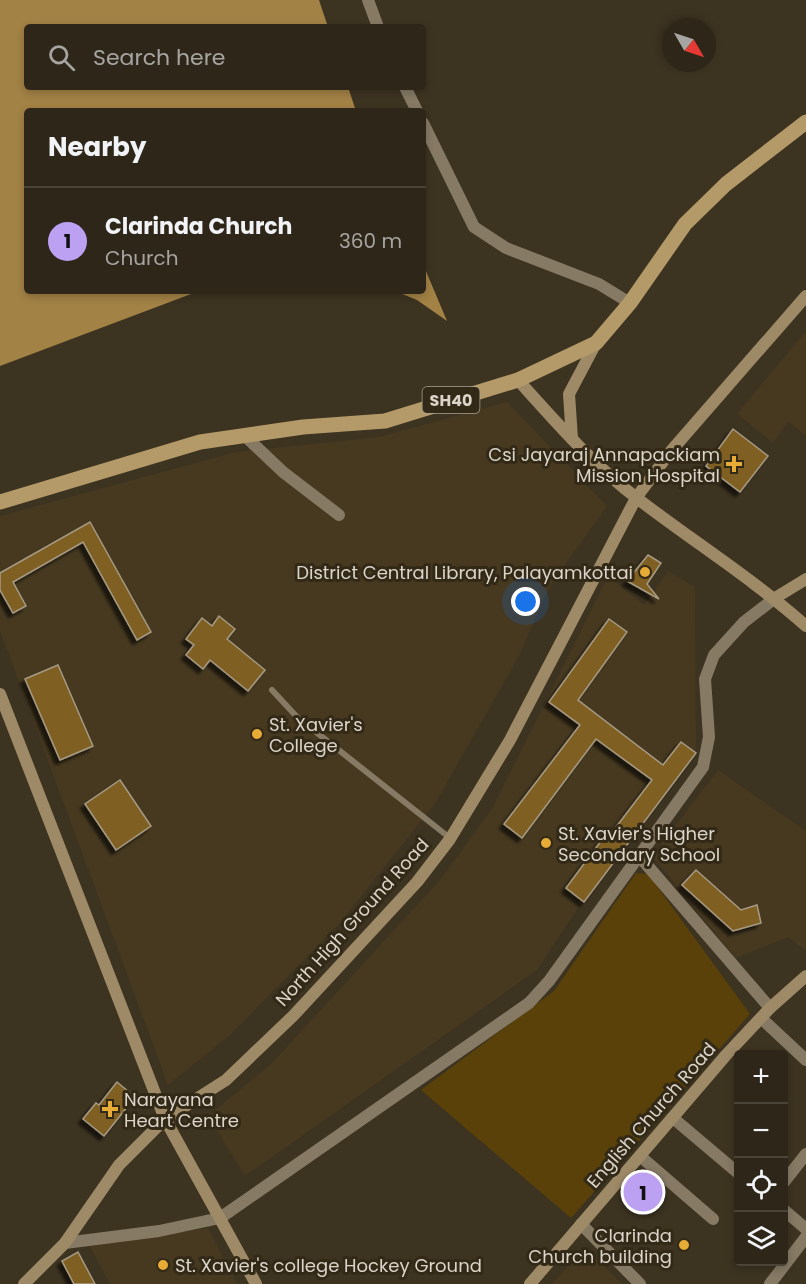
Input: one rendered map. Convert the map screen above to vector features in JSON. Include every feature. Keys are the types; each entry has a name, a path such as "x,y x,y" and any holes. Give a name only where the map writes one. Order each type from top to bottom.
{"main road":[{"name":"SH40","path":"0,502 201,442 303,427 385,421 518,380 596,343 630,303 685,224 726,184 780,139 806,122"},
{"name":"North High Ground Road","path":"24,1284 65,1243 120,1166 165,1119 226,1080 293,1016 417,882 450,838 510,740 636,498 671,451 806,296"},
{"path":"572,439 569,394 596,343"},
{"path":"518,380 572,439 636,498 775,598 806,626"},
{"path":"775,598 806,579"},
{"path":"0,694 165,1119 256,1284"},
{"name":"English Church Road","path":"530,1284 761,1018 806,976"}],"street":[{"path":"368,0 377,24"},
{"path":"406,90 416,108"},
{"path":"426,129 474,227 506,248 599,284 630,303"},
{"path":"245,436 284,472 339,515"},
{"path":"65,1243 159,1231 220,1218 529,1003 549,981 703,767 709,737 705,679 714,655 744,622 775,598"},
{"path":"640,857 770,1008"},
{"path":"761,1018 806,1060"},
{"path":"673,1118 734,1170"},
{"path":"788,1176 806,1154"},
{"path":"640,1156 713,1219"},
{"path":"786,1212 806,1228"},
{"path":"581,1224 640,1284"},
{"path":"770,1284 806,1237"}],"lane":[{"path":"272,690 297,717 450,838"}],"shaded area":[{"path":"0,0 319,0 327,24 24,24 24,90 349,90 355,108 24,108 24,294 191,294 0,366"},
{"path":"426,271 447,321 417,300 402,294 426,294"},
{"path":"806,331 806,436 788,421 773,443 737,414"},
{"name":"St. Xavier's College","path":"507,402 607,506 548,589 518,658 436,802 339,924 229,1036 168,1085 0,631 0,516 236,452 379,437"},
{"name":"St. Xavier's Higher Secondary School","path":"668,571 695,587 696,749 582,902 537,970 245,1176 208,1116 272,1063 440,880 493,807 608,576 644,605"},
{"path":"718,770 806,831 806,951 788,937 736,958 652,856"},
{"path":"636,873 648,874 750,1014 571,1218 421,1090 554,991"},
{"name":"St. Xavier's college Hockey Ground","path":"208,1228 237,1284 110,1284 89,1245"},
{"path":"585,1247 622,1284 552,1284"}],"building":[{"path":"733,429 768,456 740,492 706,466"},
{"path":"90,522 151,632 137,640 83,542 13,582 26,606 13,613 0,590 0,573"},
{"name":"District Central Library, Palayamkottai","path":"648,555 661,563 647,584 659,599 627,581"},
{"path":"219,616 235,629 227,639 265,670 248,691 210,660 203,669 186,655 194,645 186,639 202,618 212,626"},
{"path":"609,619 627,632 578,700 663,765 681,742 696,753 584,902 566,888 607,833 610,835 652,780 596,739 522,838 504,824 580,725 549,702"},
{"path":"58,665 93,746 60,760 25,679"},
{"path":"120,780 151,826 116,850 85,804"},
{"path":"696,870 741,910 757,905 761,923 733,931 682,885"},
{"path":"117,1082 135,1097 104,1136 83,1119 96,1103 99,1105"},
{"path":"78,1252 95,1284 74,1284 62,1261"}],"place":[{"name":"Csi Jayaraj Annapackiam Mission Hospital","path":"734,464"},
{"name":"District Central Library, Palayamkottai","path":"645,572"},
{"name":"St. Xavier's College","path":"257,734"},
{"name":"St. Xavier's Higher Secondary School","path":"546,843"},
{"name":"Narayana Heart Centre","path":"110,1109"},
{"name":"Clarinda Church","path":"643,1192"},
{"name":"Clarinda Church building","path":"684,1245"},
{"name":"St. Xavier's college Hockey Ground","path":"163,1265"}]}
